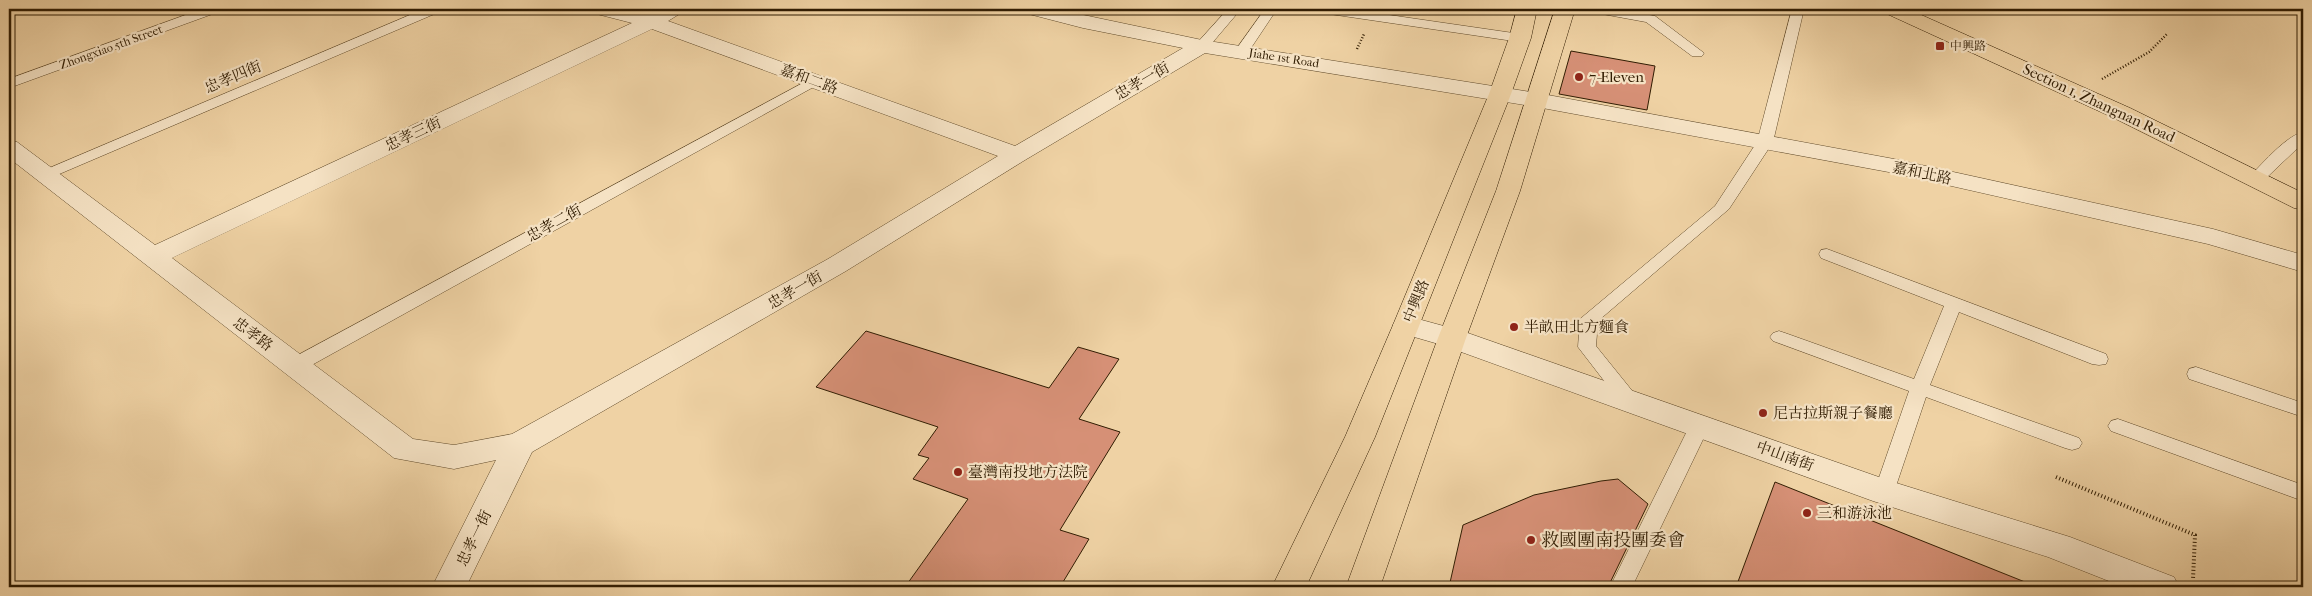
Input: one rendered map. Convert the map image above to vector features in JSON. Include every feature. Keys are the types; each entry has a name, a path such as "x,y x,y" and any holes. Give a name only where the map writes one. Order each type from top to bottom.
{"main road":[{"name":"中興路","path":"1289,587 1360,437 1407,325 1500,94 1520,38 1527,9"},
{"path":"1363,587 1452,338 1508,192 1565,9"},
{"name":"Section 1, Zhangnan Road","path":"1892,9 2081,94 2257,178 2303,203"}],"street":[{"name":"嘉和二路","path":"600,9 651,22 1017,155"},
{"name":"忠孝三街","path":"152,257 651,22 674,9"},
{"name":"Jiahe 1st Road","path":"1032,9 1083,22 1202,46 1538,100"},
{"name":"忠孝一街","path":"449,587 520,444 837,265 1017,155 1202,46"},
{"name":"嘉和北路","path":"1538,100 1894,166 2203,235 2303,264"},
{"name":"忠孝路","path":"9,147 405,450 454,457 520,444"},
{"name":"中山南街","path":"1407,325 1452,338 1884,492 2058,547 2162,587"}],"lane":[{"path":"9,11 16,9"},
{"name":"Zhongxiao 5th Street","path":"9,84 213,9"},
{"name":"忠孝四街","path":"45,174 434,9"},
{"path":"1202,46 1235,9"},
{"path":"1242,52 1271,9"},
{"path":"1323,9 1374,16 1390,13 1520,38"},
{"path":"1597,9 1650,20 1697,53"},
{"path":"1632,403 1587,347 1589,319 1720,209 1766,142 1798,9"},
{"name":"忠孝二街","path":"294,366 814,81"},
{"path":"2257,178 2282,152 2303,136"},
{"path":"1827,254 2099,359"},
{"path":"1884,492 1920,389 1954,303"},
{"path":"1779,337 2072,443"},
{"path":"2196,374 2303,410"},
{"path":"1621,587 1700,425"},
{"path":"2118,426 2303,493"}],"path":[{"path":"1347,69 1374,16"},
{"path":"2081,94 2107,75 2149,52 2167,34"},
{"path":"2056,477 2195,535 2193,587"}],"building":[{"path":"1571,51 1655,66 1647,110 1559,94"},
{"path":"866,331 1049,388 1078,347 1119,359 1079,419 1120,432 1060,530 1089,539 1060,587 905,587 968,499 913,479 929,458 918,455 938,427 816,387"},
{"path":"1618,479 1648,504 1608,587 1449,587 1463,525 1534,495"},
{"name":"三和游泳池","path":"1775,482 2035,586 2035,587 1736,587"}],"place":[{"name":"中興路","path":"1940,46"},
{"name":"7-Eleven","path":"1579,77"},
{"name":"半畝田北方麵食","path":"1514,327"},
{"name":"尼古拉斯親子餐廳","path":"1763,413"},
{"name":"臺灣南投地方法院","path":"958,472"},
{"name":"三和游泳池","path":"1807,513"},
{"name":"救國團南投團委會","path":"1531,540"}]}
